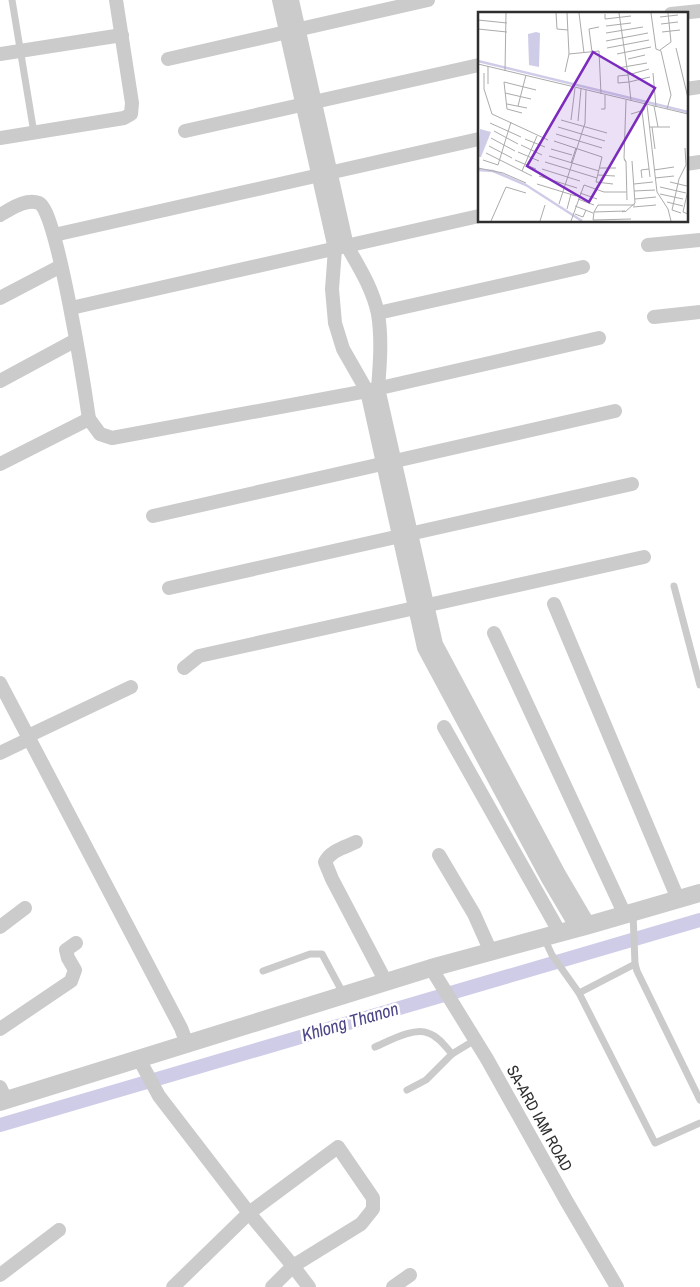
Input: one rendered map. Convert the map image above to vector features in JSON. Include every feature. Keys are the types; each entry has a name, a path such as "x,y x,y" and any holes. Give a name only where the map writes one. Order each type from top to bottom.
{"street":[{"path":"0,138 124,118 131,114 132,104 116,0"},
{"path":"279,0 292,31 341,247 365,279 378,313 380,355 372,390"},
{"path":"292,0 292,31"},
{"path":"168,59 428,0"},
{"path":"686,12 700,10"},
{"path":"0,54 122,35"},
{"path":"185,131 478,65"},
{"path":"54,235 478,139"},
{"path":"0,214 22,203 40,203 44,207 54,235 70,308 89,419 100,434 112,438 372,390 599,338"},
{"path":"70,308 478,216"},
{"path":"648,245 700,240"},
{"path":"341,247 332,289 334,323 343,348 372,390 421,607 448,679 551,884 583,927"},
{"path":"0,298 61,266"},
{"path":"378,313 583,267"},
{"path":"654,317 700,312"},
{"path":"0,381 76,340"},
{"path":"153,516 615,411"},
{"path":"0,464 89,419"},
{"path":"169,588 632,484"},
{"path":"184,668 199,656 644,557"},
{"path":"554,604 678,900"},
{"path":"494,633 631,918"},
{"path":"0,683 181,1028 186,1044"},
{"path":"0,753 28,737 131,687"},
{"path":"444,727 552,935"},
{"path":"356,842 337,850 325,862 386,982"},
{"path":"439,855 474,914 491,952"},
{"path":"2,1096 142,1064 186,1044 386,982 435,974 491,952 583,927 631,918 700,893"},
{"path":"0,927 25,908"},
{"path":"0,1029 71,981 75,970 66,950 76,943"},
{"name":"SA-ARD IAM ROAD","path":"435,974 618,1287"},
{"path":"142,1064 159,1096 309,1287"},
{"path":"173,1287 249,1213 338,1147 373,1198 373,1209 361,1224 293,1266 272,1287"},
{"path":"0,1275 59,1230"},
{"path":"393,1287 410,1275"},
{"path":"0,1282 4,1287"}],"lane":[{"path":"12,0 34,133"},
{"path":"674,586 700,685"},
{"path":"631,918 637,971 700,1100"},
{"path":"552,935 552,955 579,993 655,1143 700,1122"},
{"path":"262,971 310,954 322,954 344,995"},
{"path":"579,993 635,964"},
{"path":"375,1046 415,1032 428,1032 439,1039 452,1054"},
{"path":"407,1090 426,1080 452,1054 475,1040"}],"waterway":[{"name":"Khlong Thanon","path":"0,1125 700,920"}]}
